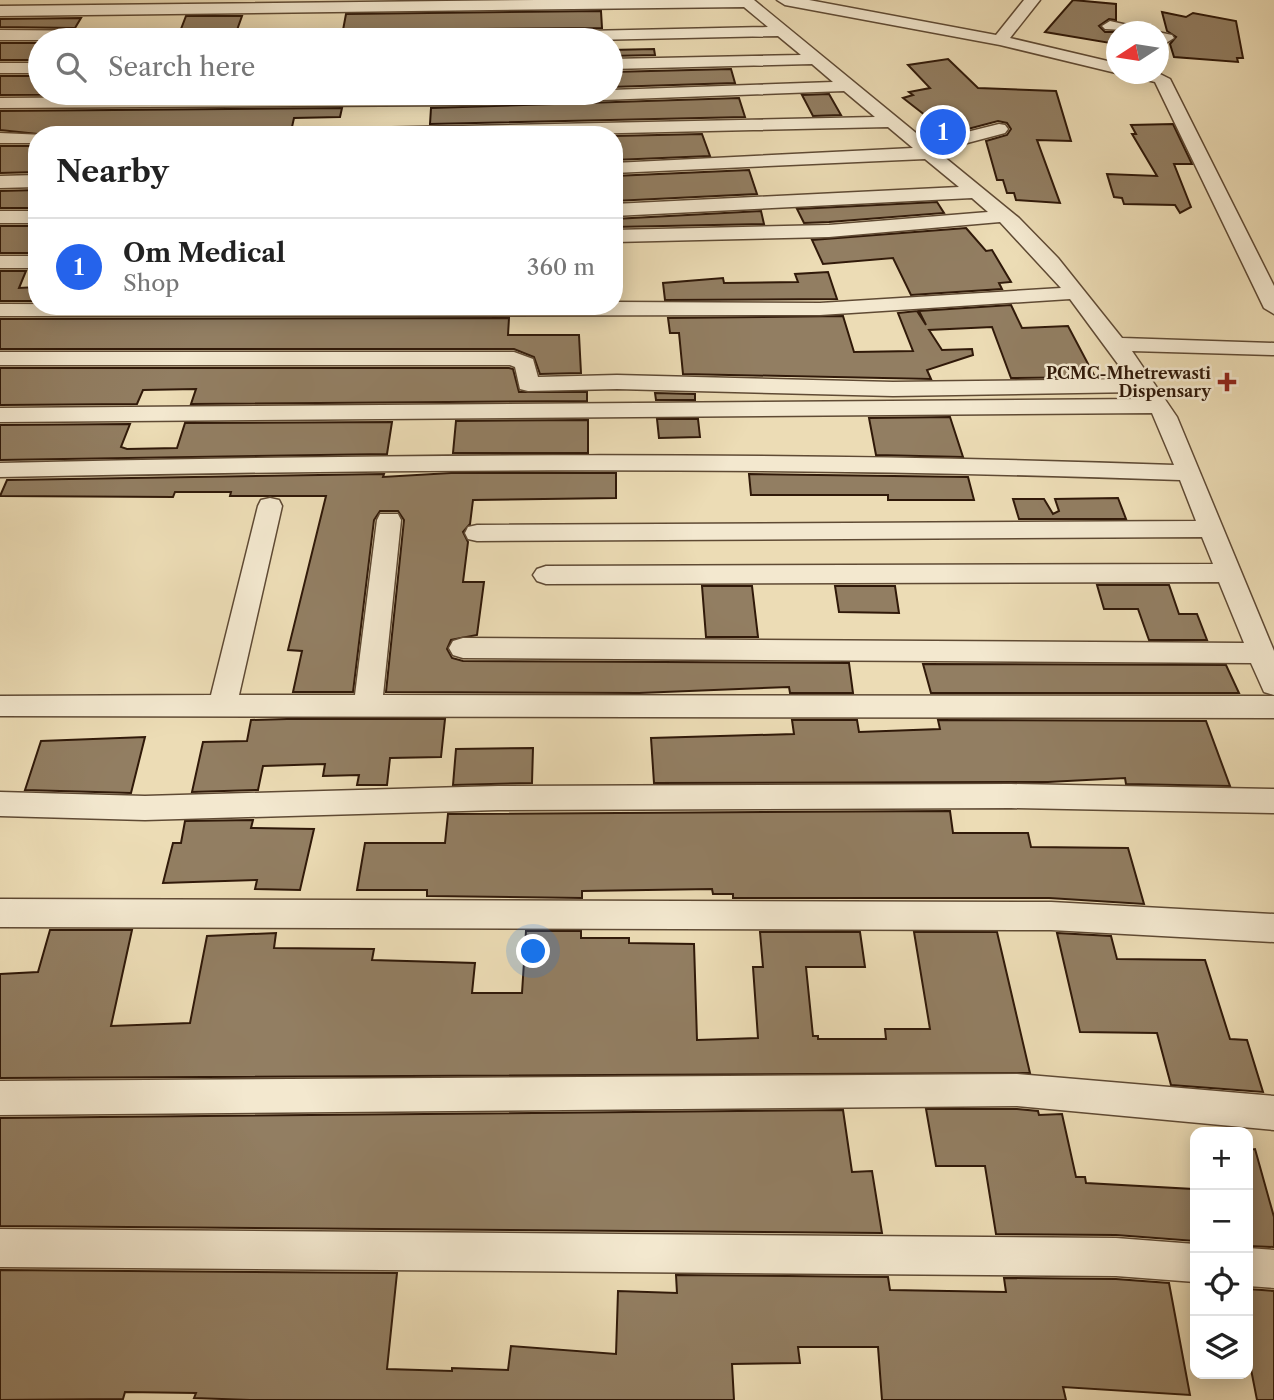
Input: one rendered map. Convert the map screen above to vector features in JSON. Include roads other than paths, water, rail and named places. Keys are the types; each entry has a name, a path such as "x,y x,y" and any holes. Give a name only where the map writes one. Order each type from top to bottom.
{"street":[{"path":"785,0 1000,40 1106,65"},
{"path":"871,15 879,0"},
{"path":"1000,40 1032,0"},
{"path":"0,11 746,1 1004,216 1051,262 1116,344 1158,406 1188,472 1274,685"},
{"path":"623,35 782,31"},
{"path":"0,35 28,35"},
{"path":"623,64 816,59"},
{"path":"0,68 28,68"},
{"path":"1165,84 1235,223 1274,308"},
{"path":"623,94 848,86"},
{"path":"0,103 28,103"},
{"path":"623,128 891,122"},
{"path":"623,168 926,151 999,129"},
{"path":"0,138 28,138"},
{"path":"0,182 28,181"},
{"path":"623,210 976,192"},
{"path":"623,236 829,231 1004,216"},
{"path":"0,217 28,217"},
{"path":"0,262 28,262"},
{"path":"623,308 820,309 1075,293"},
{"path":"0,310 28,310"},
{"path":"1116,344 1274,349"},
{"path":"0,358 514,359 525,364 528,384 541,386 617,382 893,389 1145,385"},
{"path":"0,415 1158,406"},
{"path":"0,470 372,462 1006,467 1188,472"},
{"path":"223,705 270,506"},
{"path":"368,704 389,520"},
{"path":"477,533 1211,529"},
{"path":"546,575 1229,573"},
{"path":"463,648 1261,653"},
{"path":"0,706 368,704 865,710 1274,707"},
{"path":"0,804 145,808 498,798 970,796 1274,801"},
{"path":"0,913 1051,916 1274,928"},
{"path":"0,1098 1017,1090 1274,1113"},
{"path":"0,1248 1102,1256 1190,1263"},
{"path":"1253,1267 1274,1269"}],"place":[{"name":"Om Medical","path":"943,132"},
{"name":"PCMC-Mhetrewasti Dispensary","path":"1227,382"}]}
